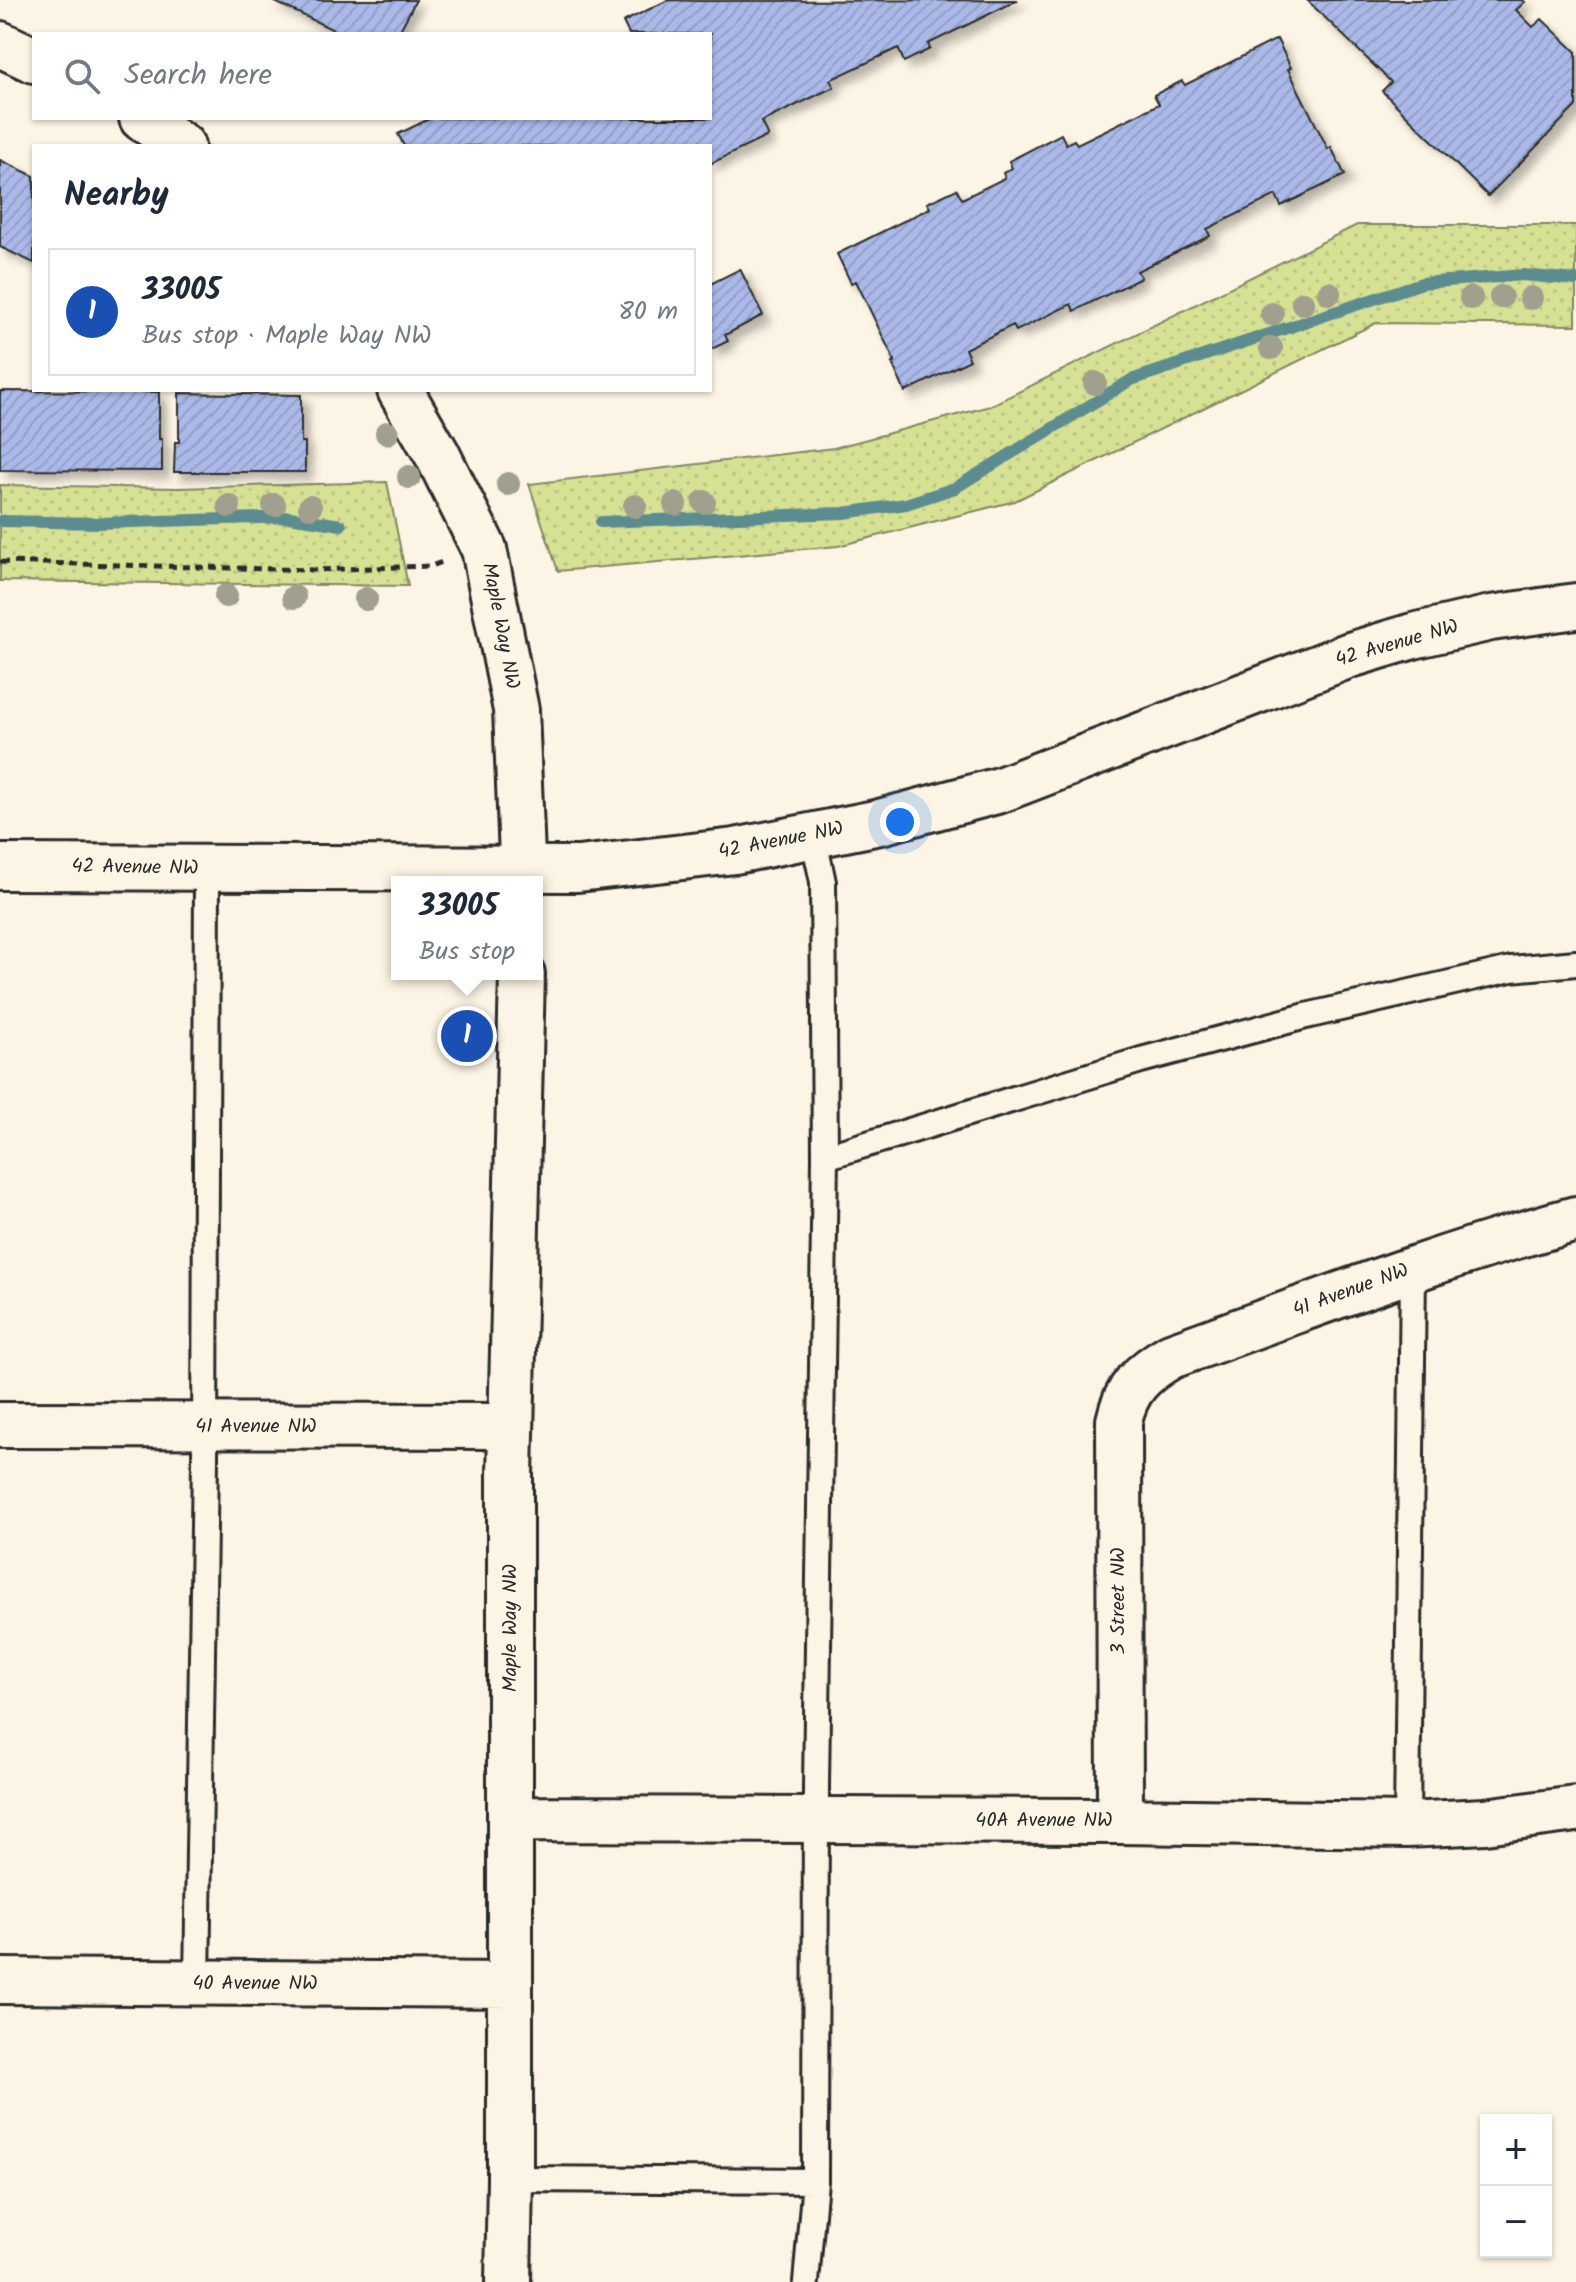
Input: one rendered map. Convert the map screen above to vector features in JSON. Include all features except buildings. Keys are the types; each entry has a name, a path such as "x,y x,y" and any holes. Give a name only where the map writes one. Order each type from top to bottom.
{"street":[{"path":"0,44 32,59"},
{"path":"145,120 179,144"},
{"name":"Maple Way NW","path":"401,392 437,454 484,549 516,710 524,876"},
{"name":"42 Avenue NW","path":"0,867 524,876 735,851 933,809 1000,790 1350,655 1413,636 1491,618 1576,606"},
{"name":"Maple Way NW","path":"508,2282 511,1426 522,980"},
{"name":"41 Avenue NW","path":"1134,1383 1171,1356 1413,1269 1576,1219"},
{"name":"3 Street NW","path":"1120,1821 1119,1421 1123,1404 1134,1383"},
{"name":"41 Avenue NW","path":"0,1425 511,1426"},
{"name":"40A Avenue NW","path":"511,1819 1407,1825 1485,1821 1576,1809"},
{"name":"40 Avenue NW","path":"0,1981 510,1985"}],"lane":[{"path":"806,2282 815,2181 816,1820 825,1157 823,882 813,835"},
{"path":"197,1983 205,1427 207,869"},
{"path":"825,1157 1141,1060 1306,1016 1511,969 1576,963"},
{"path":"1407,1825 1413,1269"},
{"path":"510,2179 815,2181"}],"path":[{"path":"0,562 313,570 431,566 447,561"}],"green space":[{"path":"1357,225 1576,225 1576,325 1376,323 1015,501 838,546 558,571 529,484 834,448 990,406"},
{"path":"387,482 408,586 0,581 0,485 178,488"}],"waterway":[{"path":"601,522 844,513 906,504 955,488 1131,380 1422,283 1523,275 1576,280"},
{"path":"0,521 98,523 289,517 341,525"}],"place":[{"name":"33005","path":"467,1036"}]}
